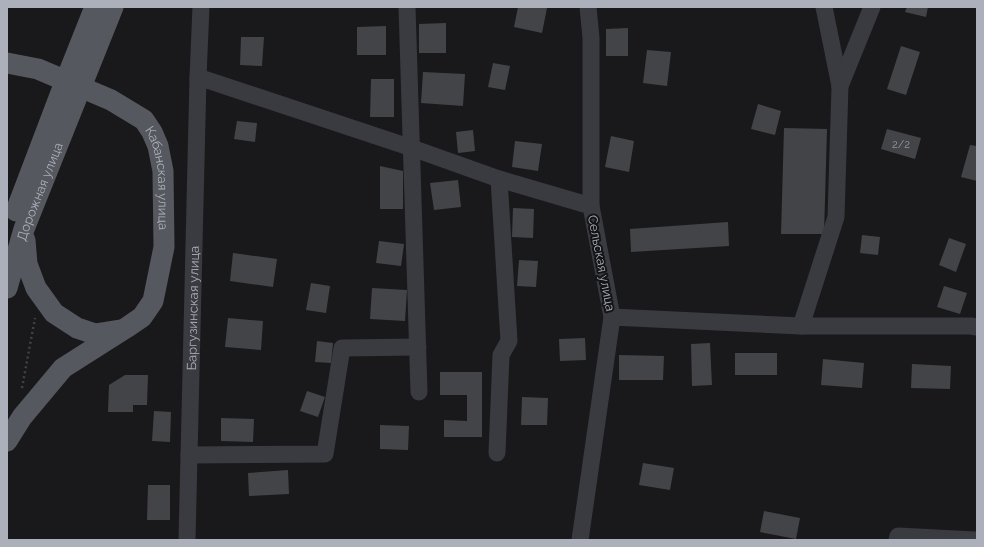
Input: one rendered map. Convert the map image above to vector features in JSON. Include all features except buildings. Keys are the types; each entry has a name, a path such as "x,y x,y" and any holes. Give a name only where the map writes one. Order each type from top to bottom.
{"main road":[{"path":"78,72 95,7"},
{"path":"78,72 113,7"},
{"name":"Кабанская улица","path":"7,63 38,69 111,100 144,120 152,132 158,146 163,171 164,247 153,301 142,317 63,368 22,417 7,441"},
{"name":"Дорожная улица","path":"7,288 16,232 78,72"},
{"path":"16,232 36,288 54,313 76,328 95,334 126,328"}],"street":[{"name":"Баргузинская улица","path":"187,540 201,7"},
{"path":"408,7 419,392"},
{"name":"Сельская улица","path":"580,540 612,317 590,206 591,38 588,7"},
{"path":"801,326 836,217 840,86 824,7"},
{"path":"840,86 872,7"},
{"path":"198,77 412,148 499,179 590,206"},
{"path":"497,453 501,355 509,341 499,179"},
{"path":"612,317 801,326 975,323"},
{"path":"189,455 325,454 342,348 418,348"},
{"path":"896,540 898,536 975,540"}],"path":[{"path":"21,390 35,316"}]}
